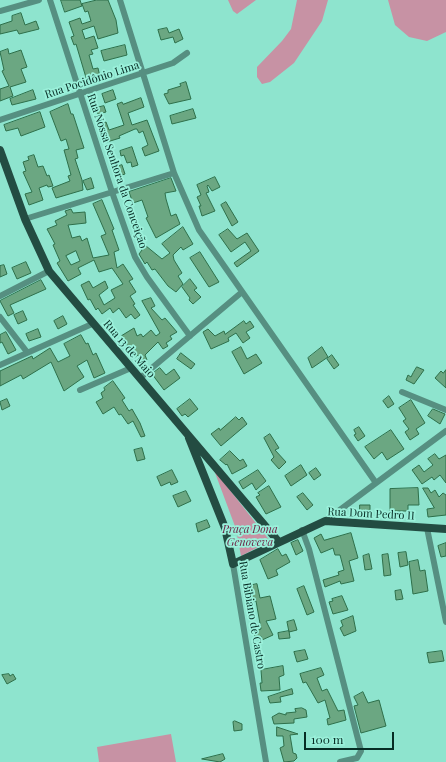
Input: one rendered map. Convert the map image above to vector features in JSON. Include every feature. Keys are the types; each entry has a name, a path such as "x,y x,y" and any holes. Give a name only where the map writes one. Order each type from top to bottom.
{"main road":[{"name":"Rua 13 de Maio","path":"0,150 25,220 49,271 92,324 186,431 278,541"},
{"name":"Rua Bibiano de Castro","path":"186,431 225,528 233,564"},
{"name":"Rua Dom Pedro II","path":"233,564 278,541 325,521 446,529"}],"street":[{"path":"0,11 39,0"},
{"name":"Rua Nossa Senhora da Conceição","path":"50,0 112,192 135,256 147,277 190,336"},
{"path":"120,0 174,173 199,230 376,483"},
{"name":"Rua Pocidônio Lima","path":"0,120 80,95 173,63 187,53"},
{"path":"25,220 174,173"},
{"path":"0,296 49,271"},
{"path":"140,378 242,292"},
{"path":"0,317 28,352"},
{"path":"0,365 92,324"},
{"path":"80,390 131,368"},
{"path":"402,392 446,410"},
{"path":"325,521 446,431"},
{"path":"427,528 443,594 446,622"},
{"path":"302,530 309,549 361,751 357,758 340,762"},
{"name":"Rua Bibiano de Castro","path":"233,564 266,762"}],"green space":[{"path":"228,0 256,0 237,14 233,11"},
{"path":"297,0 328,0 322,21 294,63 270,82 262,84 257,77 257,67 282,41 291,29"},
{"path":"388,0 446,0 446,32 427,41 409,37 395,25"},
{"name":"Praça Dona Genoveva","path":"214,470 270,541 241,556 236,529"},
{"path":"171,734 176,762 99,762 97,747"}],"building":[{"path":"61,0 80,0 82,6 65,12"},
{"path":"97,0 108,0 116,20 118,33 98,39 94,26 82,30 85,39 94,36 98,48 91,50 93,54 89,55 93,69 98,68 100,77 87,81 76,44 74,45 71,37 74,36 69,22 80,18 82,24 91,21 88,11 85,12 82,4"},
{"path":"21,13 25,25 36,21 39,29 19,34 17,30 0,34 0,25 12,21 12,16"},
{"path":"167,28 169,33 179,29 183,39 175,43 173,37 161,40 158,30"},
{"path":"125,45 127,55 104,61 101,51"},
{"path":"8,49 9,54 21,50 27,67 21,69 26,82 10,87 13,96 0,101 0,89 9,86 2,71 4,70 0,52"},
{"path":"186,82 191,99 169,104 164,94 168,93 168,90 181,86 180,84"},
{"path":"33,90 36,99 12,105 10,99"},
{"path":"113,90 116,99 105,103 102,94"},
{"path":"141,98 144,107 128,113 132,125 147,120 159,151 145,156 142,148 148,145 143,131 139,133 137,129 135,129 119,136 120,138 107,142 99,124 106,122 109,130 124,125 117,104 122,102 123,104"},
{"path":"68,104 71,114 73,114 84,148 76,150 78,158 75,159 82,180 83,190 56,198 52,188 70,181 68,176 71,175 64,150 69,149 66,139 61,141 50,112"},
{"path":"104,106 106,112 98,114 96,108"},
{"path":"193,109 196,118 172,124 170,116"},
{"path":"40,112 45,127 21,136 18,128 6,131 4,125"},
{"path":"132,147 138,165 132,167 131,162 127,163 124,155 121,156 120,151"},
{"path":"34,155 38,167 43,166 47,176 49,175 53,186 48,187 47,185 39,188 43,200 29,205 25,194 32,192 23,172 26,171 23,162 29,160 28,157"},
{"path":"122,165 125,174 116,177 114,168"},
{"path":"215,177 220,187 212,191 208,185 209,192 206,193 215,211 202,216 199,206 201,206 197,197 201,195 197,185"},
{"path":"91,178 94,188 87,190 83,181"},
{"path":"171,178 176,191 165,193 166,199 171,216 176,214 180,224 156,238 146,218 148,217 142,200 133,203 129,192"},
{"path":"102,200 114,229 112,230 119,250 114,252 117,268 123,264 133,279 129,281 136,292 130,296 135,304 133,305 140,315 135,319 131,314 126,318 119,308 113,313 110,308 102,314 98,308 96,310 90,299 88,300 81,285 89,281 93,288 105,281 108,288 99,295 104,305 115,298 111,290 123,284 112,268 99,272 94,260 78,268 81,274 68,281 57,263 60,261 53,245 55,244 47,229 57,225 55,221 67,215 65,211 71,209 73,213 85,212 86,223 68,225 72,238 80,236 82,241 87,238 93,258 109,255 101,236 106,234 93,204","holes":["76,251 80,261 71,265 66,256"]},
{"path":"226,202 238,222 232,226 221,205"},
{"path":"183,227 193,244 183,250 181,247 173,255 174,260 182,273 178,276 183,284 176,292 168,286 155,269 152,270 147,262 145,264 139,254 142,250 135,237 162,259 170,253 162,244"},
{"path":"228,229 237,239 247,233 259,251 237,267 234,263 251,251 245,242 231,252 219,235"},
{"path":"200,252 219,282 209,287 190,258"},
{"path":"26,262 31,273 17,279 12,268"},
{"path":"4,265 7,274 0,277 0,266"},
{"path":"190,279 197,288 194,290 201,297 193,304 182,287"},
{"path":"41,280 46,289 10,305 14,313 8,316 0,301"},
{"path":"151,298 155,306 151,308 162,320 165,318 177,332 170,336 172,339 166,343 168,346 163,349 158,342 145,355 147,360 142,363 138,355 135,357 121,336 134,328 137,336 141,334 143,337 151,330 156,336 160,333 142,301"},
{"path":"23,311 27,320 18,324 14,315"},
{"path":"63,316 67,324 58,329 54,321"},
{"path":"244,321 246,324 250,321 254,327 246,332 250,338 243,343 236,333 228,338 229,341 211,349 203,332 208,329 215,336 224,331 225,334"},
{"path":"38,329 41,337 29,341 26,334"},
{"path":"6,332 16,350 8,354 2,342 0,343 0,335"},
{"path":"81,335 86,344 88,343 93,355 96,353 105,373 94,378 87,360 77,366 84,377 64,391 51,362 23,379 21,375 0,386 0,371 32,356 33,359 50,348 58,362 70,356 64,344"},
{"path":"241,347 247,359 256,354 262,363 244,374 232,352"},
{"path":"322,347 328,357 312,368 308,358"},
{"path":"181,353 195,364 191,369 177,359"},
{"path":"332,355 339,365 334,369 327,359"},
{"path":"417,367 424,370 414,384 406,380 408,375 411,377"},
{"path":"160,368 166,375 174,369 180,378 164,390 152,374"},
{"path":"446,370 446,388 435,378 441,371 443,373"},
{"path":"113,381 125,398 122,400 129,411 132,409 145,436 141,437 133,421 128,424 121,414 119,415 114,407 103,414 96,402 103,398 101,393 105,390 104,388"},
{"path":"389,396 394,404 388,408 383,401"},
{"path":"7,399 10,406 2,410 0,402"},
{"path":"190,399 198,409 188,417 185,414 182,416 177,409"},
{"path":"411,400 425,423 416,429 419,434 410,440 405,432 409,429 403,421 406,419 399,408"},
{"path":"433,409 445,414 440,424 428,416"},
{"path":"236,417 239,420 242,417 247,424 221,446 211,434 219,428 220,430"},
{"path":"359,427 365,436 358,441 354,435 356,434 354,430"},
{"path":"391,430 404,449 387,460 382,452 374,459 365,447"},
{"path":"270,434 279,448 275,450 286,462 279,469 271,460 274,457 264,438"},
{"path":"142,448 145,459 137,461 134,450"},
{"path":"230,451 240,461 243,459 247,466 232,474 227,464 226,465 220,460"},
{"path":"435,454 439,459 446,455 446,483 440,475 434,480 432,477 422,484 412,470 419,465 424,472 433,465 428,459"},
{"path":"301,465 307,475 291,486 285,476"},
{"path":"316,468 321,475 314,480 309,473"},
{"path":"172,470 178,482 171,485 170,482 161,486 157,477"},
{"path":"258,470 266,481 256,490 252,483 243,489 239,482"},
{"path":"269,486 281,507 266,514 256,497 260,495 258,493"},
{"path":"418,488 419,505 408,505 408,511 390,511 390,489"},
{"path":"423,488 428,488 431,493 435,490 439,497 443,493 446,495 446,515 428,517 427,509 434,508"},
{"path":"186,491 191,501 178,507 173,496"},
{"path":"303,493 313,505 307,510 297,497"},
{"path":"360,505 370,505 370,513 360,513"},
{"path":"207,520 210,527 198,532 196,524"},
{"path":"351,533 358,558 349,561 354,581 341,584 340,581 325,587 323,580 339,575 338,572 344,570 340,555 335,555 333,548 321,553 314,538 321,534 324,540"},
{"path":"298,540 303,551 296,555 291,543"},
{"path":"446,543 446,556 441,557 438,546"},
{"path":"278,549 282,556 286,554 290,562 276,570 278,575 268,579 260,560"},
{"path":"406,552 408,565 400,567 398,553"},
{"path":"369,554 372,569 365,570 363,556"},
{"path":"388,554 391,575 384,576 382,555"},
{"path":"418,560 420,571 425,570 428,591 413,594 409,562"},
{"path":"257,584 260,598 270,596 276,619 266,621 273,635 262,640 261,636 256,639 253,632 261,629 256,601 253,602 252,596 246,597 244,587"},
{"path":"304,586 314,612 307,615 297,589"},
{"path":"401,590 403,599 396,600 395,591"},
{"path":"342,596 348,610 333,614 329,602 333,601 332,599"},
{"path":"353,616 356,631 344,636 340,628 343,626 341,621"},
{"path":"294,620 297,630 289,632 287,622"},
{"path":"289,631 290,638 279,639 278,633"},
{"path":"305,650 308,659 297,662 294,652"},
{"path":"442,651 444,661 429,663 427,653"},
{"path":"283,666 284,675 279,677 280,690 261,691 261,670"},
{"path":"321,668 324,675 317,678 322,691 327,689 338,711 344,710 346,720 328,725 327,719 330,718 325,700 318,703 306,682 303,683 300,674"},
{"path":"9,674 10,676 13,674 16,679 7,684 2,675"},
{"path":"292,689 293,694 280,697 281,702 270,703 268,697"},
{"path":"363,692 368,703 379,700 386,726 361,733 354,706 358,705 354,697"},
{"path":"302,708 306,710 307,717 294,719 294,723 274,724 272,717 279,713 286,715 286,713 296,712 295,709"},
{"path":"235,721 242,724 242,730 234,731 233,722"},
{"path":"277,727 298,734 290,735 293,753 296,754 297,758 294,761 284,762 280,748 284,746 283,736 277,736"},
{"path":"223,754 225,759 220,762 202,759"}]}
